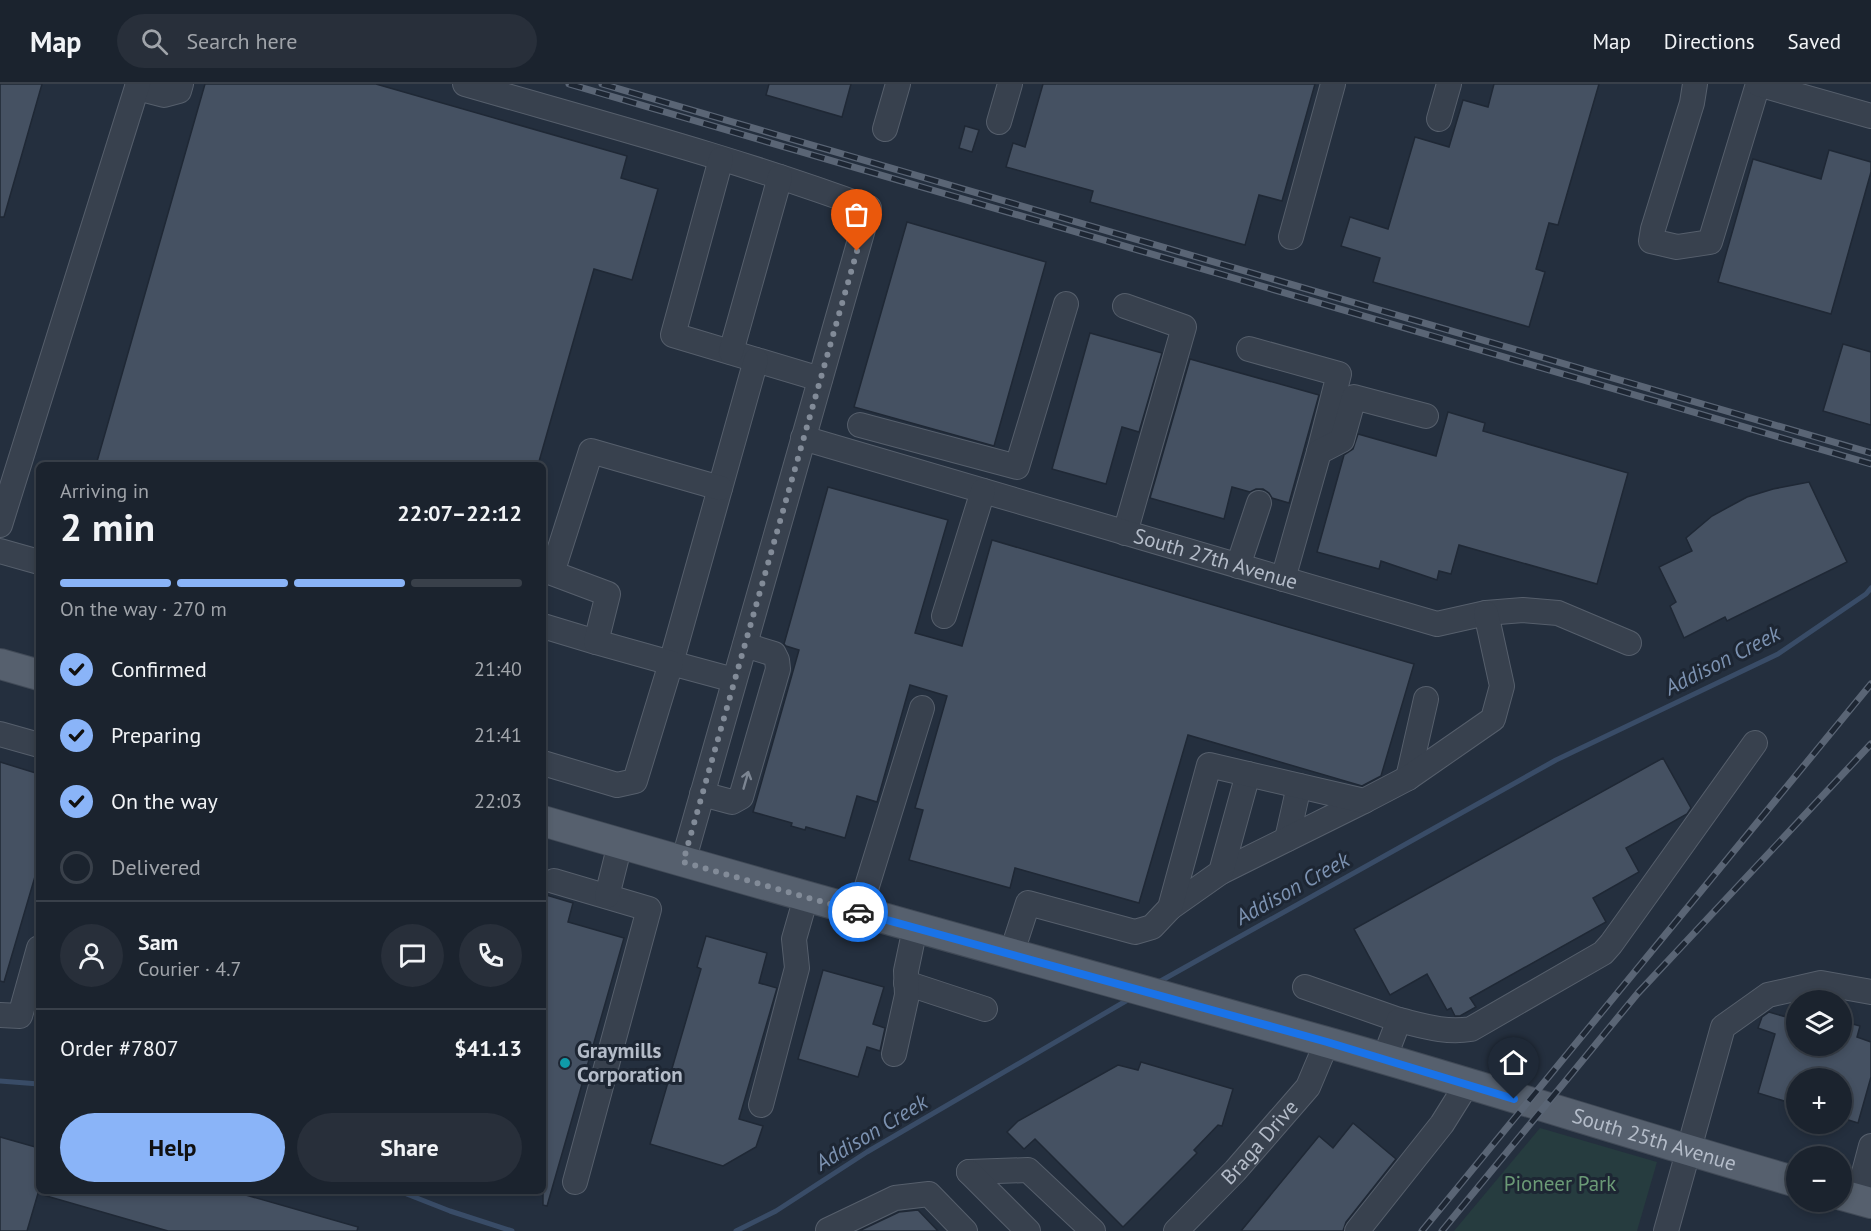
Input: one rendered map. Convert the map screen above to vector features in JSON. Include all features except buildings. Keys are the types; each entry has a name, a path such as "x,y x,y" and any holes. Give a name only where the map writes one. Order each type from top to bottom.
{"main road":[{"path":"0,664 36,674"},
{"name":"South 25th Avenue","path":"546,822 1073,973 1327,1042 1786,1179"}],"street":[{"path":"0,525 137,86 164,94 178,92 181,84"},
{"path":"465,84 722,159 869,208 683,862"},
{"path":"885,129 898,84"},
{"path":"999,122 1010,84"},
{"path":"1291,237 1333,84"},
{"path":"1438,119 1449,84"},
{"path":"1695,84 1692,103 1651,241 1677,247 1710,242 1758,84 1871,116"},
{"path":"722,159 673,335 820,379"},
{"path":"731,352 780,177"},
{"path":"860,424 1017,467 1066,304"},
{"path":"1125,306 1184,327 1125,533"},
{"path":"1249,349 1339,374 1283,579"},
{"path":"546,765 616,785 635,781 671,663 756,360"},
{"path":"1319,452 1342,440 1354,397 1426,416"},
{"name":"South 27th Avenue","path":"803,438 1437,624 1486,613 1523,610 1558,613 1629,643"},
{"path":"596,642 608,594 548,576 591,451 720,488"},
{"path":"944,616 978,490 980,457"},
{"path":"1238,566 1259,503"},
{"path":"0,551 36,561"},
{"path":"1011,955 1028,903 1135,932 1152,927 1170,908 1221,872 1408,778 1493,719 1502,686 1486,613"},
{"path":"546,627 734,680"},
{"path":"702,794 732,801 741,797 775,680 778,669 774,654 745,645"},
{"path":"1408,778 1426,699"},
{"path":"859,912 922,708"},
{"path":"0,734 36,744"},
{"path":"1305,987 1399,1020 1453,1032 1471,1029 1603,953 1755,743"},
{"path":"1170,908 1209,765 1364,801"},
{"path":"1221,872 1248,774"},
{"path":"1287,839 1299,786"},
{"path":"607,896 620,844"},
{"path":"554,881 649,909 575,1182"},
{"path":"761,1105 797,968 794,939 806,897"},
{"path":"894,1054 907,995 906,971 915,928"},
{"path":"20,1017 36,959"},
{"path":"906,983 986,1009"},
{"path":"1666,1231 1724,1027 1768,995 1821,983 1871,992"},
{"path":"1384,1059 1399,1020"},
{"name":"Braga Drive","path":"1176,1231 1241,1164 1308,1087 1327,1042"},
{"path":"1357,1231 1442,1124 1467,1084"},
{"path":"1856,1199 1871,1146"},
{"path":"1028,1231 969,1172 1028,1170 1093,1231"},
{"path":"828,1230 895,1198 929,1194 965,1231"}],"green space":[{"name":"Pioneer Park","path":"1540,1128 1657,1162 1637,1231 1454,1231"}],"waterway":[{"name":"Addison Creek","path":"1157,983 1556,760 1778,654 1866,594 1871,588"},
{"name":"Addison Creek","path":"736,1231 776,1211 867,1152 1131,998"},
{"name":"Addison Creek","path":"0,1081 36,1084"},
{"name":"Addison Creek","path":"407,1194 512,1231"}],"railway":[{"path":"569,84 1871,464"},
{"path":"602,84 1871,453"},
{"path":"1422,1231 1871,684"},
{"path":"1442,1231 1638,993 1871,744"}],"way so far":[{"path":"857,251 683,862 858,912"}],"place":[{"name":"Graymills Corporation","path":"565,1063"}],"route":[{"path":"858,912 1327,1042 1514,1099"}]}
